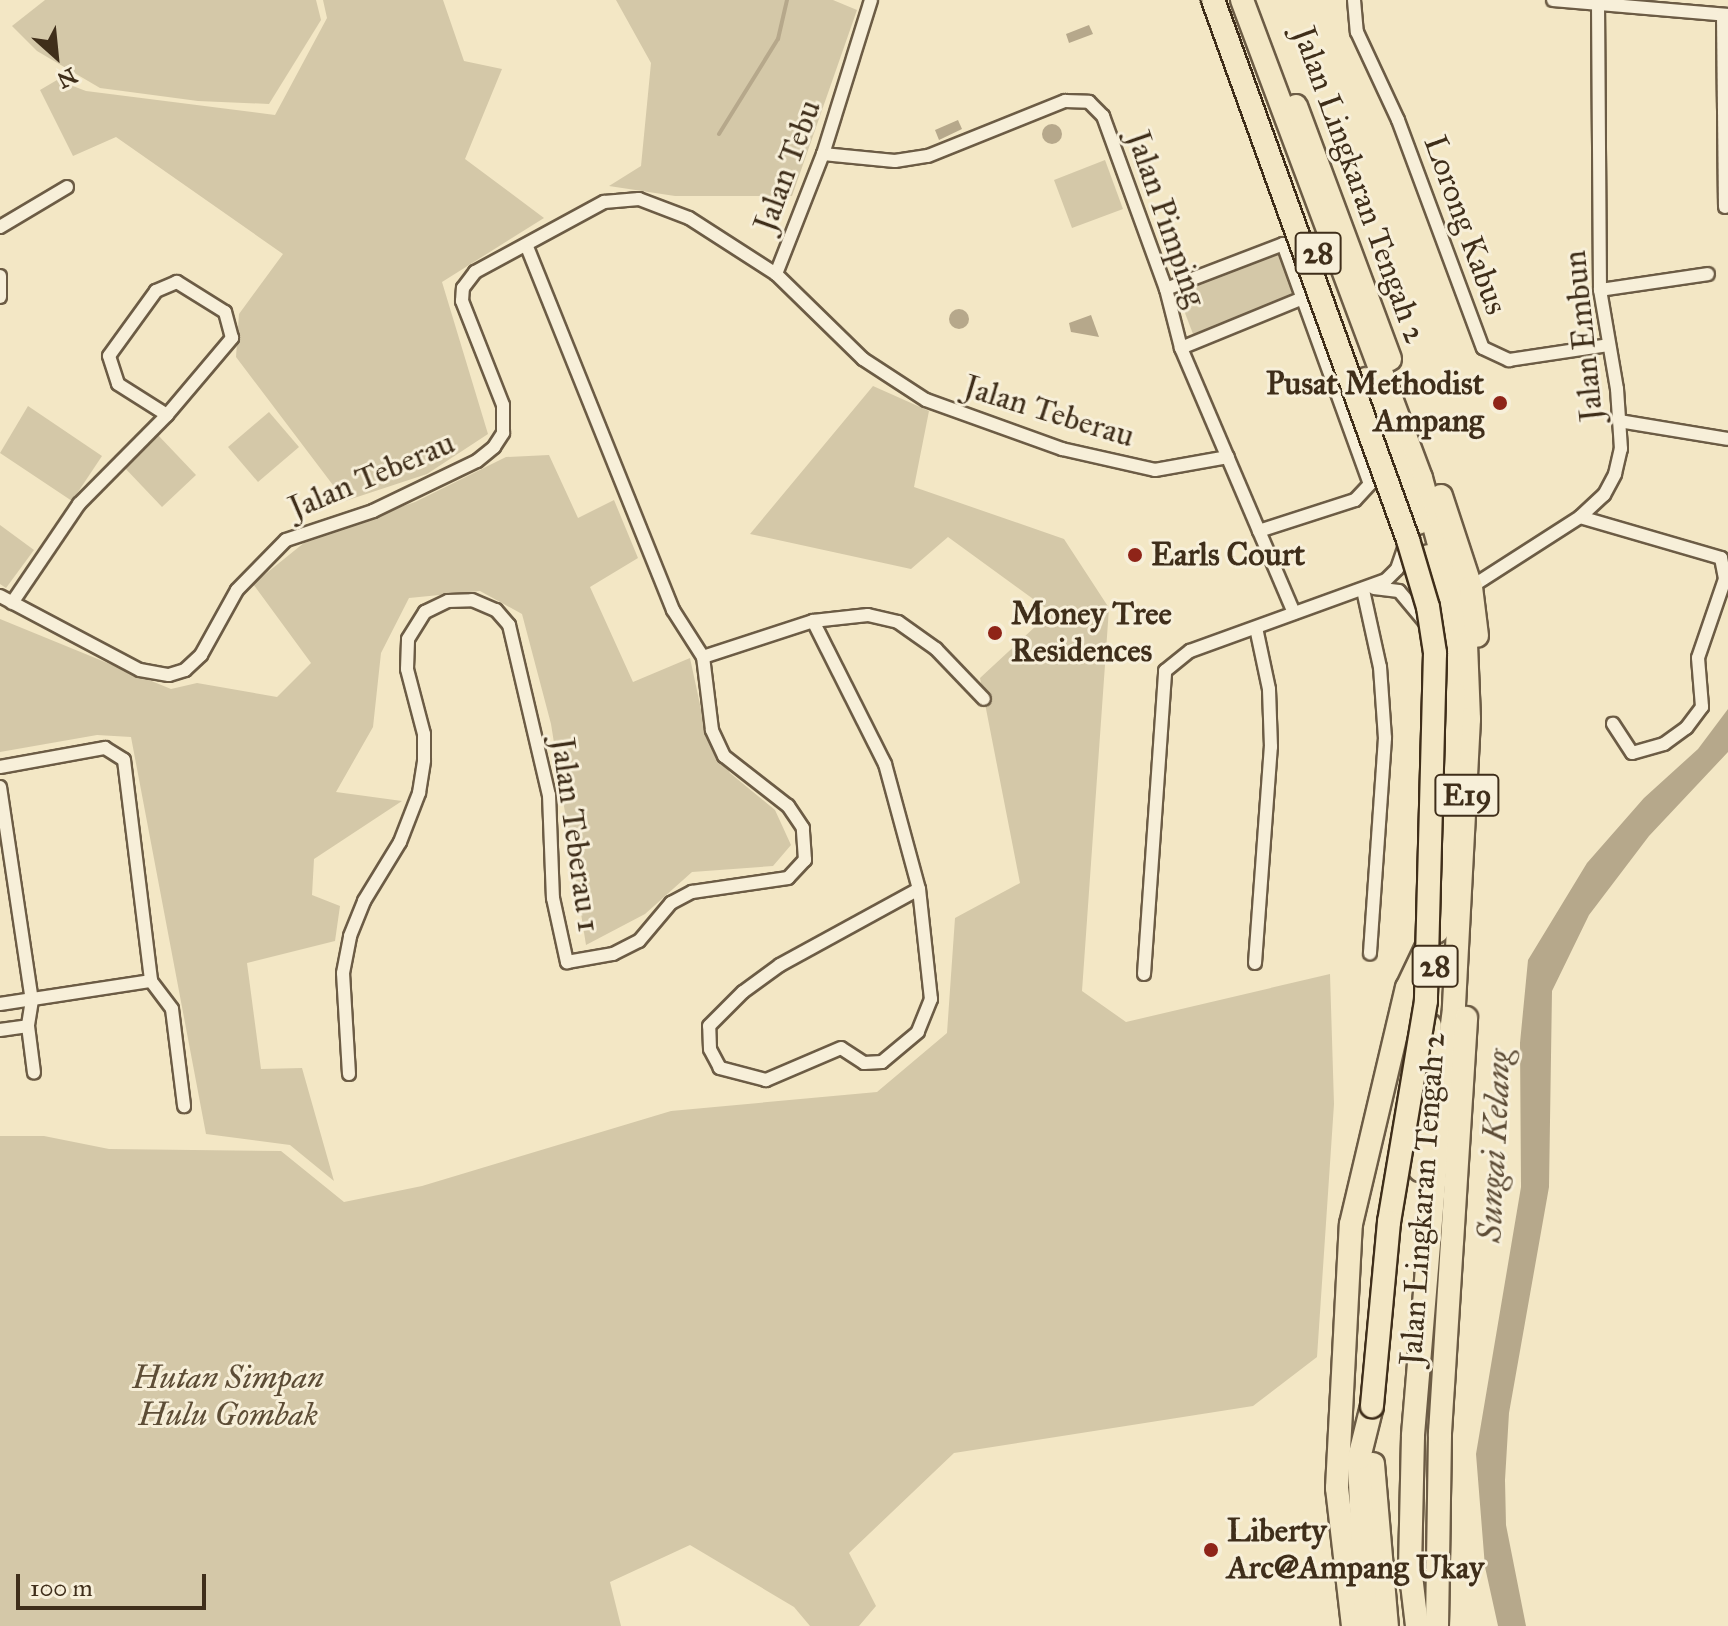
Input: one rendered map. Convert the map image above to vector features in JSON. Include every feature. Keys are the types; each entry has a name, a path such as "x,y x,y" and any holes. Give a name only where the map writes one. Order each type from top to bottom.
{"highway":[{"name":"E19","path":"1213,0 1408,540 1428,607 1435,653 1426,1001 1389,1222 1372,1406"},
{"name":"Jalan Lingkaran Tengah 2","path":"1229,0 1413,503 1452,664 1455,721 1401,1433 1396,1566 1402,1626"},
{"name":"E19","path":"1242,0 1421,478 1466,644 1469,733 1454,1009 1433,1184 1413,1436 1410,1567 1417,1626"},
{"name":"Jalan Lingkaran Tengah 2","path":"1256,0 1471,587 1484,713 1482,784 1440,1433 1437,1626"},
{"path":"1353,1626 1337,1488 1351,1224 1407,988 1438,921"},
{"path":"1366,1626 1359,1458 1372,1406"},
{"path":"1372,1406 1379,1560 1387,1626"}],"street":[{"name":"Jalan Tebu","path":"832,328 776,274 823,154 871,0"},
{"name":"Lorong Kabus","path":"1354,0 1357,32 1398,120 1483,348 1509,360 1609,345"},
{"path":"1553,0 1598,6 1660,6 1726,15 1725,207"},
{"name":"Jalan Embun","path":"1471,587 1580,517 1604,495 1615,474 1619,421 1600,290 1598,6"},
{"name":"Jalan Pimping","path":"823,154 895,161 928,156 1065,101 1089,102 1103,116 1166,289 1181,348 1294,613"},
{"path":"0,227 67,187"},
{"name":"Jalan Teberau","path":"6,600 140,670 169,675 185,670 201,655 237,590 286,540 373,511 494,447 503,433 503,405 462,301 463,288 475,272 604,202 639,199 689,218 776,274"},
{"path":"1166,289 1283,244 1370,484 1355,500 1259,531"},
{"name":"Jalan Teberau 1","path":"349,1074 343,973 350,936 364,901 400,842 419,793 424,734 407,669 408,639 425,612 448,601 472,600 496,610 509,625 549,795 553,898 567,962 613,954 639,941 671,903 692,892 788,878 805,860 803,828 788,806 724,756 712,730 703,657 673,610 526,245"},
{"path":"1600,290 1708,274"},
{"path":"0,276 0,297"},
{"path":"6,600 79,504 167,415 232,338 225,312 177,282 156,291 109,356 118,384 167,415"},
{"path":"1181,348 1303,298"},
{"name":"Jalan Teberau","path":"832,328 892,383 1004,431 1155,470 1228,457"},
{"path":"1619,421 1728,439"},
{"path":"1144,974 1165,671 1190,651 1363,590 1397,569 1413,503"},
{"path":"1580,517 1721,558 1725,579 1698,658 1702,707 1686,728 1664,744 1632,753 1613,724"},
{"path":"1363,590 1399,591 1452,664"},
{"path":"1363,590 1380,667 1385,738 1370,953"},
{"path":"703,657 813,621 868,615 898,622 936,649 984,699"},
{"path":"813,621 885,764 919,889 931,999 918,1032 902,1049 882,1062 864,1063 841,1048 766,1080 720,1068 710,1049 709,1026 732,1001 780,965 919,889"},
{"path":"1255,963 1271,747 1269,689 1256,628"},
{"path":"0,767 105,748 124,760 151,981 172,1009 184,1106"},
{"path":"0,787 32,1000 28,1026 34,1073"},
{"path":"0,1004 151,981"},
{"path":"0,1030 28,1026"}],"green space":[{"path":"45,0 316,0 321,20 269,104 198,101 100,88 37,51 12,26"},
{"path":"323,0 443,0 464,61 502,69 465,159 544,218 442,282 488,434 427,474 345,501 236,357 239,314 283,254 116,137 73,156 40,90 57,80 86,91 275,115 327,18"},
{"path":"616,0 833,0 857,10 792,196 675,196 609,186 641,166 651,63"},
{"path":"1105,160 1123,209 1072,228 1054,180"},
{"path":"1281,253 1297,295 1193,334 1177,292"},
{"name":"Hutan Simpan Hulu Gombak","path":"873,386 929,411 914,487 1064,539 1109,608 1082,991 1126,1022 1330,974 1334,1104 1317,1357 1253,1406 954,1453 849,1553 876,1606 859,1626 810,1626 794,1607 690,1545 610,1582 621,1626 0,1626 0,1136 44,1136 109,1149 281,1151 344,1202 422,1186 671,1111 877,1092 947,1033 955,918 1020,883 980,678 1051,612 948,537 911,569 750,534"},
{"path":"28,406 102,456 72,501 0,453"},
{"path":"269,412 299,447 258,482 228,447"},
{"path":"157,434 196,475 162,507 123,466"},
{"path":"549,455 578,518 614,500 638,558 590,587 633,682 690,658 707,737 730,773 775,810 791,845 773,866 692,872 645,914 586,945 551,724 522,614 480,591 409,598 381,653 373,727 336,792 402,801 314,859 312,895 340,906 335,941 247,963 261,1069 302,1068 334,1181 290,1145 206,1134 131,737 97,735 0,752 0,619 171,689 197,683 277,697 311,663 253,584 310,538 415,502 506,457"},
{"path":"0,525 34,550 6,588 0,584"}],"shaded area":[{"path":"1089,25 1093,34 1069,43 1066,34"},
{"path":"958,120 962,129 939,140 935,130"},
{"path":"1052,124 1059,127 1062,134 1059,141 1052,144 1045,141 1042,134 1045,127"},
{"path":"959,309 966,312 969,319 966,326 959,329 952,326 949,319 952,312"},
{"path":"1091,315 1099,337 1071,332 1069,323"},
{"path":"1728,709 1728,752 1649,836 1589,915 1552,991 1549,1187 1509,1413 1505,1480 1506,1525 1526,1626 1498,1626 1485,1567 1476,1454 1521,1187 1520,1043 1528,960 1587,863 1644,798 1698,749"}],"waterway":[{"path":"719,134 778,39 787,0"}],"place":[{"name":"Pusat Methodist Ampang","path":"1500,403"},
{"name":"Earls Court","path":"1135,555"},
{"name":"Money Tree Residences","path":"995,633"},
{"name":"Liberty Arc@Ampang Ukay","path":"1211,1550"}],"water label":[{"name":"Sungai Kelang","path":"1494,1146"}]}
